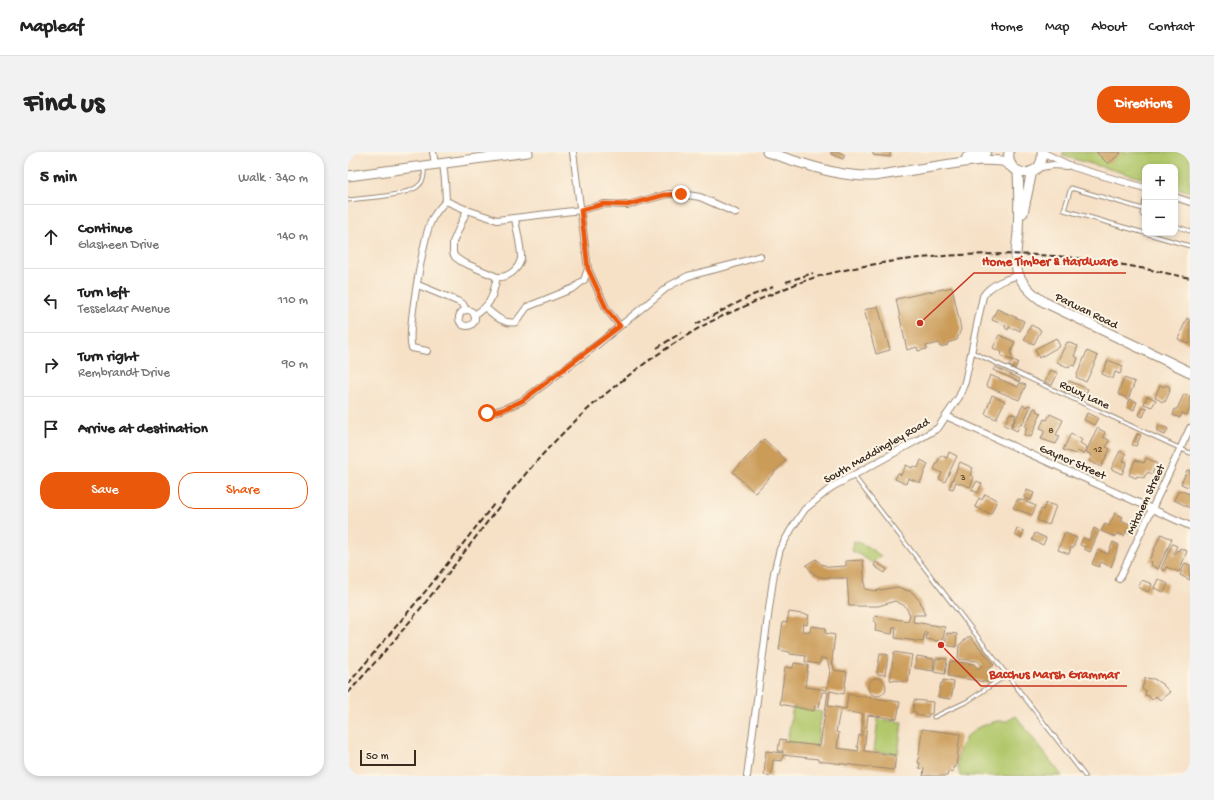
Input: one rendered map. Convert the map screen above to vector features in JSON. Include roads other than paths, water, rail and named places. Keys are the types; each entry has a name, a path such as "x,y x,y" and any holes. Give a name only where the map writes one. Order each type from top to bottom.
{"street":[{"path":"433,152 439,164 446,201"},
{"path":"348,176 528,152"},
{"path":"573,152 588,269 607,310 620,326"},
{"path":"767,152 836,174 860,177 982,160 1003,161 1016,170 1027,173 1053,165 1073,167"},
{"path":"890,174 986,152"},
{"path":"1009,152 1009,159 1016,170 1019,205 1018,235"},
{"path":"1018,235 1034,170 1041,161 1042,152 1073,167 1142,187"},
{"path":"446,201 497,220 581,210 604,204 627,205 664,195 681,194 700,198 736,213"},
{"path":"1178,198 1190,202"},
{"path":"426,351 412,348 410,345 412,322 423,250 428,229 438,209 446,201"},
{"path":"467,210 453,242 453,253 455,257 462,262 497,277 503,278 514,271 521,258 515,218"},
{"name":"Parwan Road","path":"1018,235 1016,261 1022,282 1029,290 1044,302 1190,372"},
{"path":"487,413 502,410 522,401 620,326 669,286 701,272 731,266 760,256"},
{"path":"486,308 499,318 510,323 516,322 526,307 574,288 584,280 588,269"},
{"name":"South Maddingley Road","path":"747,776 774,573 780,549 792,528 805,510 832,487 938,428 959,397 965,382 972,352 973,337 983,296 992,286 1019,274"},
{"path":"474,315 486,308 492,296 497,277"},
{"path":"418,285 463,304 466,310 470,310 474,315 474,322 469,326 462,324 459,317 460,314 466,310"},
{"name":"Gaynor Street","path":"946,416 1190,526"},
{"name":"Mitchem Street","path":"1119,579 1190,428"}],"lane":[{"path":"348,153 353,152"},
{"path":"348,200 404,192 416,188 423,180 425,175 424,166"},
{"path":"1142,209 1071,188 1064,210 1142,232"},
{"path":"1178,227 1190,231"},
{"path":"1155,236 1190,246"},
{"name":"Rowy Lane","path":"972,352 1190,453"},
{"path":"853,475 1086,776"},
{"path":"934,717 968,701 1008,674"}],"railway":[{"path":"348,693 420,609 513,489 559,437 605,394 638,368 673,344 712,321 783,289 816,277 875,264 934,257 994,254 1071,257 1190,278"},
{"path":"786,282 813,273"},
{"path":"696,324 753,295 773,287"},
{"path":"657,348 682,332"},
{"path":"348,684 429,587 494,504"}],"place":[{"name":"Home Timber & Hardware","path":"920,323"},
{"name":"Bacchus Marsh Grammar","path":"941,645"}]}
